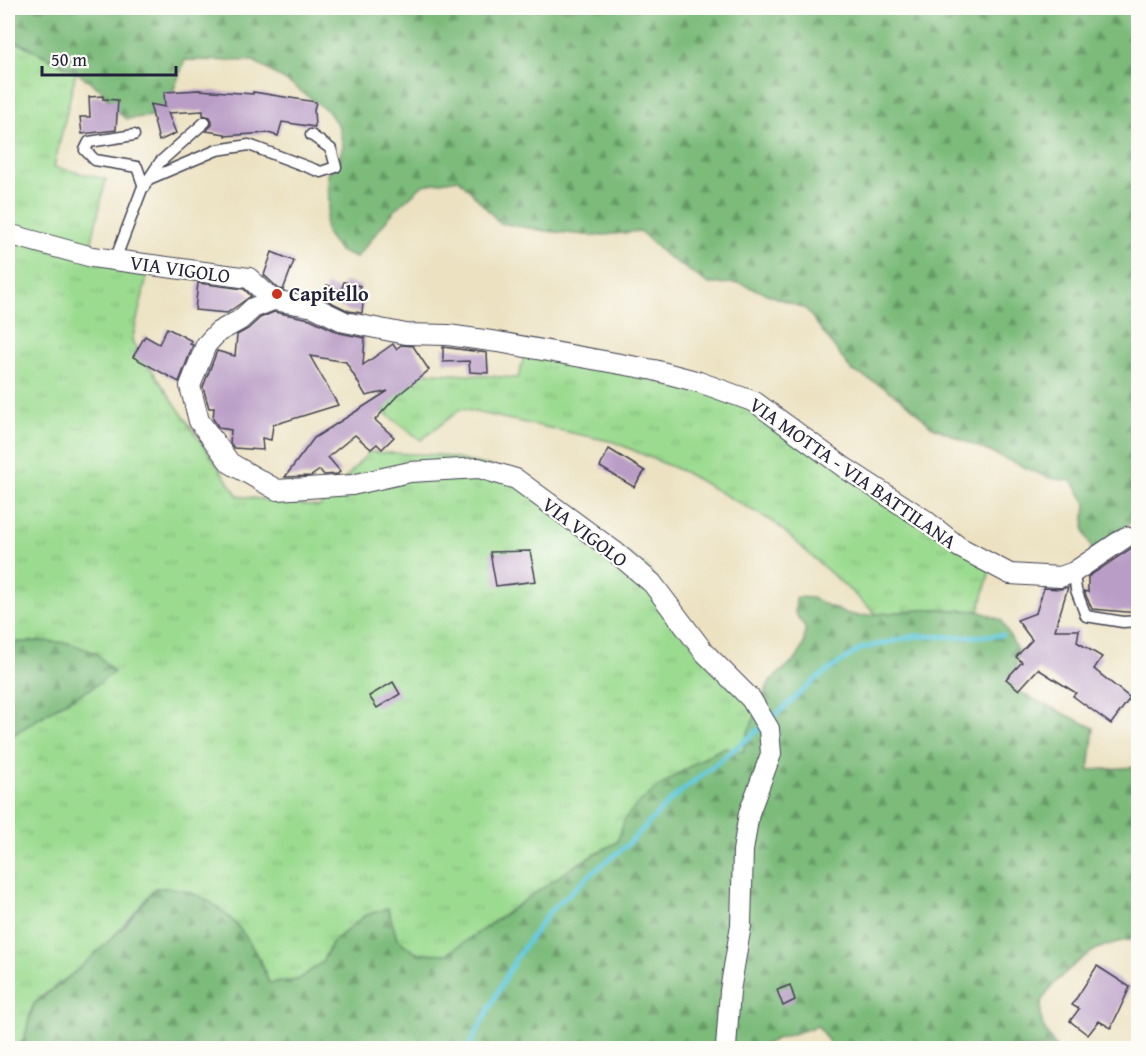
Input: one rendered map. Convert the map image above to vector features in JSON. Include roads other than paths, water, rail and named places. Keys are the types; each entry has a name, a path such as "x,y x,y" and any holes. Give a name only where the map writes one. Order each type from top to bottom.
{"street":[{"name":"VIA VIGOLO","path":"8,234 92,257 249,278 273,300 253,308 240,320 218,332 206,345 190,386 199,421 230,463 277,490 352,485 410,472 479,468 516,479 614,551 652,583 704,652 752,699 770,729 771,754 749,813 743,851 741,925 730,992 726,1048"},
{"name":"VIA MOTTA - VIA BATTILANA","path":"273,300 314,307 345,322 406,334 498,342 654,370 699,382 755,402 845,468 925,520 959,547 1010,574 1060,578 1074,572"},
{"path":"1074,572 1126,537"}],"lane":[{"path":"115,260 147,183 160,162 205,122"},
{"path":"134,135 89,142 85,150 95,160 137,167 147,183"},
{"path":"147,183 217,150 249,145 321,172 336,166 331,149 311,135"},
{"path":"1074,572 1076,590 1086,616 1124,622 1138,621"}],"waterway":[{"path":"769,721 816,679 860,649 915,636 1002,635"},
{"path":"468,1048 516,958 550,911 626,846 673,798 762,727"}],"place":[{"name":"Capitello","path":"277,294"}]}
